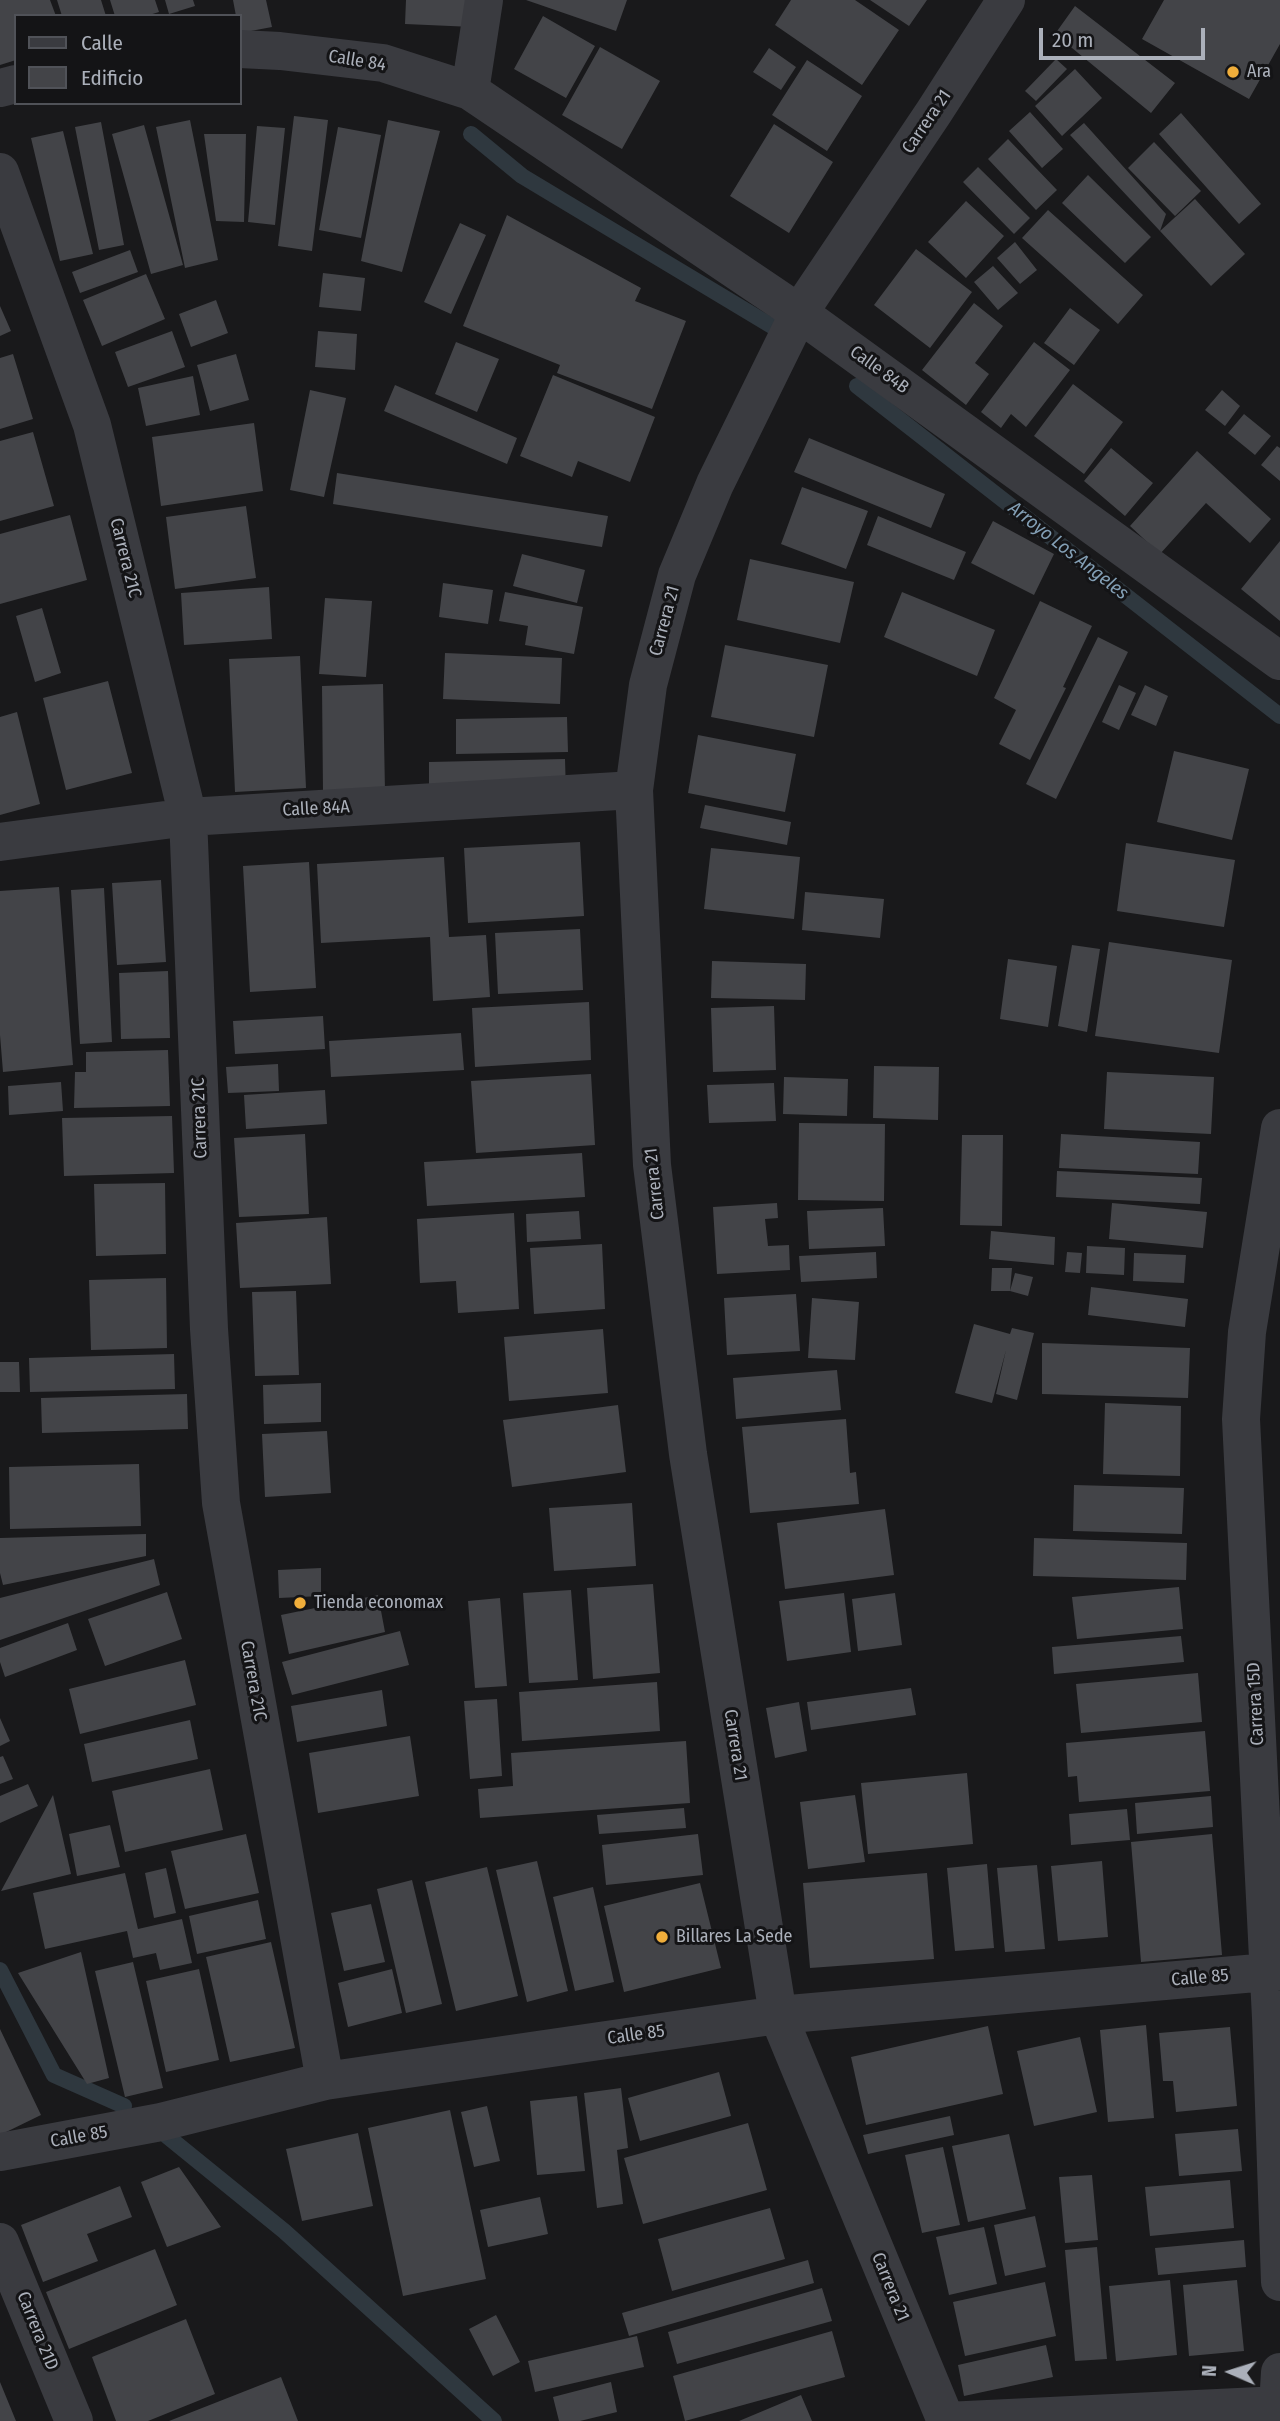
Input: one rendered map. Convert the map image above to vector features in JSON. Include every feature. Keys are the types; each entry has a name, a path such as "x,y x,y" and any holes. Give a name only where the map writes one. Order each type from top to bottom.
{"street":[{"path":"470,91 484,0"},
{"name":"Carrera 21","path":"946,2421 778,2015 688,1454 652,1165 634,790 648,685 677,575 715,484 799,313 1006,0"},
{"name":"Calle 84","path":"242,50 280,51 383,63 470,91"},
{"name":"Calle 84B","path":"470,91 799,313 1280,661"},
{"name":"Carrera 21C","path":"0,172 92,425 188,817 209,1329 221,1503 325,2081"},
{"name":"Calle 84A","path":"0,842 188,817 634,790"},
{"name":"Carrera 15D","path":"1280,1128 1247,1332 1241,1419 1275,1971 1271,2018 1280,2282"},
{"name":"Calle 85","path":"0,2152 161,2122 325,2081 778,2015 1275,1971"},
{"name":"Carrera 21D","path":"0,2242 74,2421"},
{"path":"946,2421 1279,2394"}],"building":[{"path":"0,0 50,0 55,14 14,14 14,61 0,65"},
{"path":"57,0 101,0 105,14 61,14"},
{"path":"110,0 155,0 159,12 152,14 114,14"},
{"path":"165,0 193,0 195,6 169,14"},
{"path":"233,0 266,0 272,27 242,33 242,14 236,14"},
{"path":"406,0 473,0 473,27 405,24"},
{"path":"526,0 627,0 616,31"},
{"path":"791,0 855,0 899,30 862,85 775,25"},
{"path":"870,0 927,0 909,26"},
{"name":"Ara","path":"1164,0 1280,0 1280,44 1249,99 1142,39"},
{"path":"1075,6 1175,83 1151,113 1055,34"},
{"path":"543,16 595,46 566,98 514,69"},
{"path":"600,47 660,81 622,149 562,115"},
{"path":"769,48 796,67 781,90 753,72"},
{"path":"1056,59 1067,69 1036,101 1025,91"},
{"path":"807,60 862,96 827,151 772,115"},
{"path":"1075,69 1102,98 1062,136 1035,106"},
{"path":"1030,112 1063,149 1042,168 1009,131"},
{"path":"1181,113 1261,204 1239,224 1159,134"},
{"path":"294,116 328,120 312,251 278,246"},
{"path":"190,120 218,260 185,268 156,127"},
{"path":"388,120 440,131 402,272 361,261"},
{"path":"101,122 124,245 99,250 75,127"},
{"path":"1084,123 1166,214 1160,231 1070,135"},
{"path":"774,124 833,162 789,233 730,196"},
{"path":"144,125 183,265 151,274 112,134"},
{"path":"257,126 285,128 275,225 248,222"},
{"path":"338,127 381,135 361,238 319,230"},
{"path":"63,131 93,254 60,261 31,138"},
{"path":"204,134 246,134 244,222 216,221"},
{"path":"1008,139 1057,190 1036,210 988,159"},
{"path":"1154,142 1201,191 1175,216 1128,168"},
{"path":"978,167 1030,218 1014,234 963,182"},
{"path":"1088,175 1151,237 1125,263 1062,203"},
{"path":"1195,199 1245,254 1211,286 1160,231"},
{"path":"966,201 1004,236 966,278 928,242"},
{"path":"1048,210 1143,295 1118,324 1022,238"},
{"path":"507,215 641,288 635,301 686,321 652,409 557,373 560,365 463,326"},
{"path":"460,223 486,235 451,314 424,302"},
{"path":"1015,242 1037,270 1020,284 997,258"},
{"path":"916,249 972,292 930,348 874,305"},
{"path":"130,250 138,272 80,293 72,272"},
{"path":"993,266 1018,293 998,310 974,282"},
{"path":"323,273 365,278 361,311 319,307"},
{"path":"146,274 165,319 102,346 83,300"},
{"path":"216,300 228,333 191,347 179,314"},
{"path":"974,303 1003,326 975,363 989,374 966,405 922,370"},
{"path":"0,306 11,331 0,336"},
{"path":"1070,308 1100,330 1074,365 1044,343"},
{"path":"172,331 185,367 128,387 115,352"},
{"path":"318,331 357,334 355,370 315,367"},
{"path":"456,342 499,359 477,412 435,394"},
{"path":"1034,342 1070,370 1026,427 1011,414 1001,428 981,412"},
{"path":"13,354 33,419 0,429 0,358"},
{"path":"236,354 249,400 210,411 197,365"},
{"path":"553,375 655,417 630,482 578,461 572,477 520,456"},
{"path":"193,376 200,415 146,426 138,388"},
{"path":"1073,384 1123,422 1084,474 1034,436"},
{"path":"395,385 517,438 507,464 384,411"},
{"path":"310,390 346,398 324,497 290,490"},
{"path":"1222,390 1240,406 1225,426 1205,410"},
{"path":"1244,414 1271,436 1255,455 1228,433"},
{"path":"254,423 263,491 161,506 152,437"},
{"path":"33,432 54,506 0,521 0,441"},
{"path":"809,438 945,494 931,528 794,472"},
{"path":"1277,446 1280,448 1280,481 1261,465"},
{"path":"1111,448 1153,483 1125,516 1084,481"},
{"path":"1197,451 1271,519 1250,543 1206,503 1160,554 1130,526"},
{"path":"337,473 608,516 602,547 333,504"},
{"path":"802,487 868,511 846,569 781,544"},
{"path":"246,506 256,578 175,589 166,517"},
{"path":"70,515 87,580 0,604 0,534"},
{"path":"878,516 966,552 954,580 867,545"},
{"path":"993,521 1054,554 1034,595 971,563"},
{"path":"1280,541 1280,621 1241,589"},
{"path":"522,554 585,570 577,603 513,586"},
{"path":"750,559 854,582 840,643 737,620"},
{"path":"443,583 493,590 488,624 439,617"},
{"path":"269,587 272,639 184,645 181,593"},
{"path":"505,592 583,607 574,654 525,645 528,626 499,621"},
{"path":"902,592 995,630 977,676 884,637"},
{"path":"325,598 372,601 366,677 319,674"},
{"path":"1040,601 1092,626 1063,687 1066,688 1030,760 999,744 1016,710 994,698"},
{"path":"42,608 61,673 35,682 16,616"},
{"path":"1098,637 1128,652 1056,799 1026,784"},
{"path":"725,645 828,665 814,737 711,717"},
{"path":"445,653 562,658 560,704 443,699"},
{"path":"300,656 306,788 235,792 229,659"},
{"path":"108,681 132,773 66,790 43,698"},
{"path":"383,684 385,792 323,793 322,686"},
{"path":"1119,685 1136,693 1119,730 1102,722"},
{"path":"1145,685 1168,696 1156,726 1131,715"},
{"path":"17,712 40,804 0,815 0,717"},
{"path":"567,717 568,752 456,754 456,719"},
{"path":"698,735 796,754 785,812 688,793"},
{"path":"1174,751 1249,769 1232,840 1157,822"},
{"path":"565,759 566,793 429,796 429,762"},
{"path":"705,805 791,822 787,845 700,828"},
{"path":"580,842 584,916 468,923 464,848"},
{"path":"1126,843 1235,860 1224,927 1117,911"},
{"path":"711,848 800,857 794,919 704,909"},
{"path":"444,857 449,937 486,935 490,997 433,1001 430,937 321,943 317,864"},
{"path":"309,862 316,988 250,992 243,866"},
{"path":"161,880 166,962 117,965 112,883"},
{"path":"59,887 73,1065 3,1072 0,1035 0,891"},
{"path":"104,888 112,1042 80,1044 71,890"},
{"path":"805,892 884,899 880,938 802,930"},
{"path":"580,929 583,990 498,994 495,933"},
{"path":"1109,942 1232,960 1219,1053 1095,1036"},
{"path":"1072,945 1100,949 1087,1032 1058,1026"},
{"path":"1008,959 1057,966 1048,1027 1000,1019"},
{"path":"712,961 806,964 805,1000 711,998"},
{"path":"168,971 170,1038 121,1039 119,973"},
{"path":"589,1002 591,1060 475,1067 472,1008"},
{"path":"774,1006 776,1070 713,1072 711,1008"},
{"path":"323,1016 325,1049 235,1054 233,1021"},
{"path":"461,1033 464,1070 331,1077 329,1041"},
{"path":"168,1050 170,1106 74,1108 75,1072 86,1072 86,1052"},
{"path":"278,1064 279,1091 228,1093 226,1067"},
{"path":"874,1066 939,1067 938,1120 873,1118"},
{"path":"1107,1072 1214,1077 1211,1134 1104,1129"},
{"path":"591,1074 595,1145 476,1153 471,1081"},
{"path":"784,1077 848,1079 847,1116 783,1114"},
{"path":"61,1082 63,1111 9,1115 8,1086"},
{"path":"774,1083 776,1121 709,1123 707,1085"},
{"path":"325,1090 327,1124 246,1129 244,1095"},
{"path":"172,1116 174,1173 64,1176 62,1118"},
{"path":"799,1123 885,1124 884,1201 798,1200"},
{"path":"305,1134 309,1214 239,1217 234,1138"},
{"path":"1061,1134 1200,1142 1198,1174 1059,1168"},
{"path":"962,1135 1003,1135 1002,1226 960,1225"},
{"path":"582,1153 585,1197 427,1206 424,1162"},
{"path":"1057,1171 1202,1178 1200,1204 1056,1197"},
{"path":"165,1183 166,1254 96,1256 94,1184"},
{"path":"777,1203 778,1218 765,1219 768,1246 789,1245 790,1270 717,1274 713,1207"},
{"path":"1112,1203 1207,1212 1203,1248 1109,1239"},
{"path":"883,1208 885,1246 809,1249 807,1211"},
{"path":"579,1211 581,1239 527,1242 526,1214"},
{"path":"514,1213 519,1309 458,1313 456,1281 420,1283 417,1219"},
{"path":"327,1217 331,1284 240,1288 236,1223"},
{"path":"991,1231 1055,1237 1054,1265 989,1259"},
{"path":"602,1244 605,1309 534,1314 530,1248"},
{"path":"1087,1246 1125,1248 1124,1275 1086,1273"},
{"path":"876,1252 877,1278 801,1282 799,1256"},
{"path":"1067,1252 1082,1253 1080,1273 1065,1272"},
{"path":"1134,1253 1186,1255 1184,1283 1133,1281"},
{"path":"992,1268 1012,1268 1010,1291 991,1291"},
{"path":"1015,1273 1033,1277 1028,1296 1010,1291"},
{"path":"166,1278 167,1348 91,1350 89,1280"},
{"path":"1091,1287 1188,1299 1185,1327 1088,1315"},
{"path":"296,1291 299,1375 255,1376 252,1292"},
{"path":"796,1294 800,1351 727,1355 724,1298"},
{"path":"812,1298 859,1302 855,1360 808,1358"},
{"path":"974,1324 1010,1334 1012,1328 1034,1333 1017,1400 996,1394 1006,1350 992,1403 955,1393"},
{"path":"603,1329 608,1393 509,1401 504,1337"},
{"path":"1042,1343 1190,1348 1188,1398 1042,1394"},
{"path":"174,1354 175,1389 30,1392 29,1358"},
{"path":"0,1362 19,1362 20,1392 0,1392"},
{"path":"837,1370 841,1410 736,1419 733,1378"},
{"path":"321,1383 321,1422 264,1424 263,1385"},
{"path":"187,1394 188,1429 42,1433 41,1398"},
{"path":"1105,1403 1181,1406 1180,1476 1103,1474"},
{"path":"618,1405 626,1472 512,1487 503,1420"},
{"path":"846,1419 850,1473 856,1472 859,1504 750,1513 742,1427"},
{"path":"327,1431 331,1493 265,1497 262,1434"},
{"path":"139,1464 141,1526 10,1529 9,1467"},
{"path":"1074,1485 1184,1488 1182,1534 1073,1531"},
{"path":"632,1503 636,1566 554,1571 549,1508"},
{"path":"885,1509 894,1575 785,1589 777,1523"},
{"path":"146,1534 146,1556 3,1585 0,1573 0,1538"},
{"path":"1034,1538 1187,1543 1186,1580 1033,1576"},
{"path":"154,1559 160,1585 0,1640 0,1598"},
{"path":"321,1568 321,1596 279,1598 278,1570"},
{"path":"653,1584 660,1673 593,1679 587,1588"},
{"path":"1179,1587 1183,1629 1077,1639 1072,1597"},
{"path":"571,1590 578,1680 529,1683 523,1593"},
{"path":"167,1592 182,1639 105,1666 88,1619"},
{"path":"844,1593 851,1652 787,1661 779,1601"},
{"path":"895,1593 902,1645 858,1651 852,1599"},
{"path":"378,1595 385,1632 289,1654 281,1615"},
{"path":"500,1598 507,1686 475,1688 468,1601"},
{"path":"68,1623 77,1650 5,1677 0,1662 0,1648"},
{"path":"400,1631 409,1665 292,1695 282,1662"},
{"path":"1181,1636 1184,1662 1054,1674 1052,1647"},
{"path":"185,1660 196,1705 80,1734 69,1689"},
{"path":"1198,1673 1202,1722 1081,1733 1076,1684"},
{"path":"657,1682 660,1731 522,1741 519,1692"},
{"path":"911,1688 916,1715 811,1730 807,1702"},
{"path":"382,1690 387,1726 297,1742 291,1706"},
{"path":"497,1699 502,1776 470,1779 464,1701"},
{"path":"799,1702 807,1751 775,1758 766,1708"},
{"path":"0,1718 10,1741 0,1746"},
{"path":"190,1720 198,1759 92,1782 84,1744"},
{"path":"1205,1731 1210,1791 1079,1802 1077,1776 1068,1777 1066,1743"},
{"path":"410,1736 419,1796 318,1813 309,1753"},
{"path":"686,1741 690,1803 480,1818 478,1789 513,1786 511,1753"},
{"path":"3,1756 13,1779 0,1784 0,1757"},
{"path":"210,1769 223,1830 125,1852 112,1791"},
{"path":"967,1773 973,1844 868,1854 861,1783"},
{"path":"28,1784 38,1806 0,1823 0,1796"},
{"path":"53,1795 71,1874 1,1891"},
{"path":"855,1795 865,1862 808,1869 800,1802"},
{"path":"1211,1796 1213,1827 1137,1834 1135,1803"},
{"path":"684,1808 686,1828 599,1834 597,1815"},
{"path":"1127,1809 1130,1840 1071,1845 1069,1814"},
{"path":"110,1825 120,1867 77,1876 69,1834"},
{"path":"246,1834 259,1893 185,1909 171,1851"},
{"path":"698,1834 703,1875 606,1885 602,1845"},
{"path":"1212,1834 1222,1955 1141,1962 1131,1842"},
{"path":"537,1861 568,1991 527,2002 496,1870"},
{"path":"1102,1861 1108,1937 1058,1941 1051,1866"},
{"path":"987,1864 994,1948 955,1951 947,1868"},
{"path":"1037,1865 1045,1949 1005,1952 997,1868"},
{"path":"487,1867 518,1996 456,2011 425,1882"},
{"path":"166,1868 176,1913 154,1918 145,1873"},
{"path":"125,1873 138,1929 182,1919 192,1963 160,1970 156,1953 133,1958 127,1931 45,1949 33,1893"},
{"path":"927,1873 934,1959 810,1968 803,1883"},
{"path":"412,1880 442,2004 406,2013 377,1889"},
{"name":"Billares La Sede","path":"700,1883 721,1968 624,1992 604,1906"},
{"path":"593,1887 614,1982 575,1991 553,1897"},
{"path":"258,1900 266,1939 197,1954 189,1916"},
{"path":"371,1904 385,1962 344,1971 331,1913"},
{"path":"271,1942 295,2048 230,2062 206,1957"},
{"path":"81,1952 109,2078 87,2084 18,1973"},
{"path":"133,1962 163,2088 125,2097 95,1971"},
{"path":"199,1969 219,2060 166,2072 146,1981"},
{"path":"392,1969 402,2013 348,2027 338,1983"},
{"path":"1146,2025 1154,2118 1108,2122 1100,2030"},
{"path":"988,2026 1003,2094 866,2125 851,2057"},
{"path":"1230,2027 1237,2106 1176,2112 1173,2081 1163,2081 1159,2033"},
{"path":"0,2029 41,2115 0,2135"},
{"path":"1080,2037 1097,2112 1034,2126 1017,2051"},
{"path":"719,2072 731,2116 640,2141 628,2098"},
{"path":"621,2088 628,2148 617,2150 623,2204 597,2208 584,2093"},
{"path":"577,2096 585,2171 537,2175 530,2101"},
{"path":"487,2106 500,2161 474,2167 461,2112"},
{"path":"450,2110 486,2279 403,2296 368,2128"},
{"path":"950,2116 954,2135 868,2154 863,2135"},
{"path":"748,2123 767,2190 643,2224 624,2158"},
{"path":"1238,2129 1242,2171 1179,2176 1175,2134"},
{"path":"358,2133 373,2206 302,2221 286,2149"},
{"path":"1009,2134 1026,2209 968,2222 952,2146"},
{"path":"943,2147 960,2225 922,2233 905,2155"},
{"path":"179,2167 221,2227 167,2247 141,2182"},
{"path":"1092,2175 1098,2240 1065,2243 1059,2177"},
{"path":"1230,2180 1234,2228 1150,2236 1145,2187"},
{"path":"120,2186 132,2217 87,2234 98,2261 43,2282 21,2225"},
{"path":"540,2197 548,2234 488,2247 480,2210"},
{"path":"770,2208 785,2259 672,2291 658,2239"},
{"path":"1035,2216 1046,2267 1005,2276 994,2225"},
{"path":"984,2227 997,2284 949,2295 936,2237"},
{"path":"1244,2240 1246,2267 1158,2275 1155,2248"},
{"path":"1097,2247 1107,2359 1075,2361 1065,2250"},
{"path":"155,2249 177,2305 69,2349 46,2292"},
{"path":"808,2260 814,2283 629,2336 622,2313"},
{"path":"1170,2280 1177,2355 1116,2361 1109,2286"},
{"path":"1237,2280 1244,2351 1189,2356 1183,2285"},
{"path":"1045,2282 1056,2336 965,2356 953,2302"},
{"path":"822,2288 832,2321 677,2364 668,2332"},
{"path":"496,2315 520,2362 493,2376 469,2329"},
{"path":"186,2319 215,2394 148,2421 116,2421 92,2357"},
{"path":"832,2331 845,2377 685,2421 673,2376"},
{"path":"637,2336 644,2367 535,2392 528,2361"},
{"path":"1046,2345 1053,2377 964,2396 958,2365"},
{"path":"281,2377 298,2421 169,2421"},
{"path":"0,2382 16,2421 0,2421"},
{"path":"611,2382 617,2412 580,2421 559,2421 553,2397"},
{"path":"801,2395 812,2421 739,2421"}],"waterway":[{"path":"471,134 522,176 775,328"},
{"name":"Arroyo Los Angeles","path":"857,386 1280,716"},
{"path":"0,1970 54,2075 124,2106"},
{"path":"167,2136 284,2231 494,2421"}],"place":[{"name":"Ara","path":"1233,72"},
{"name":"Tienda economax","path":"300,1603"},
{"name":"Billares La Sede","path":"662,1937"}]}
